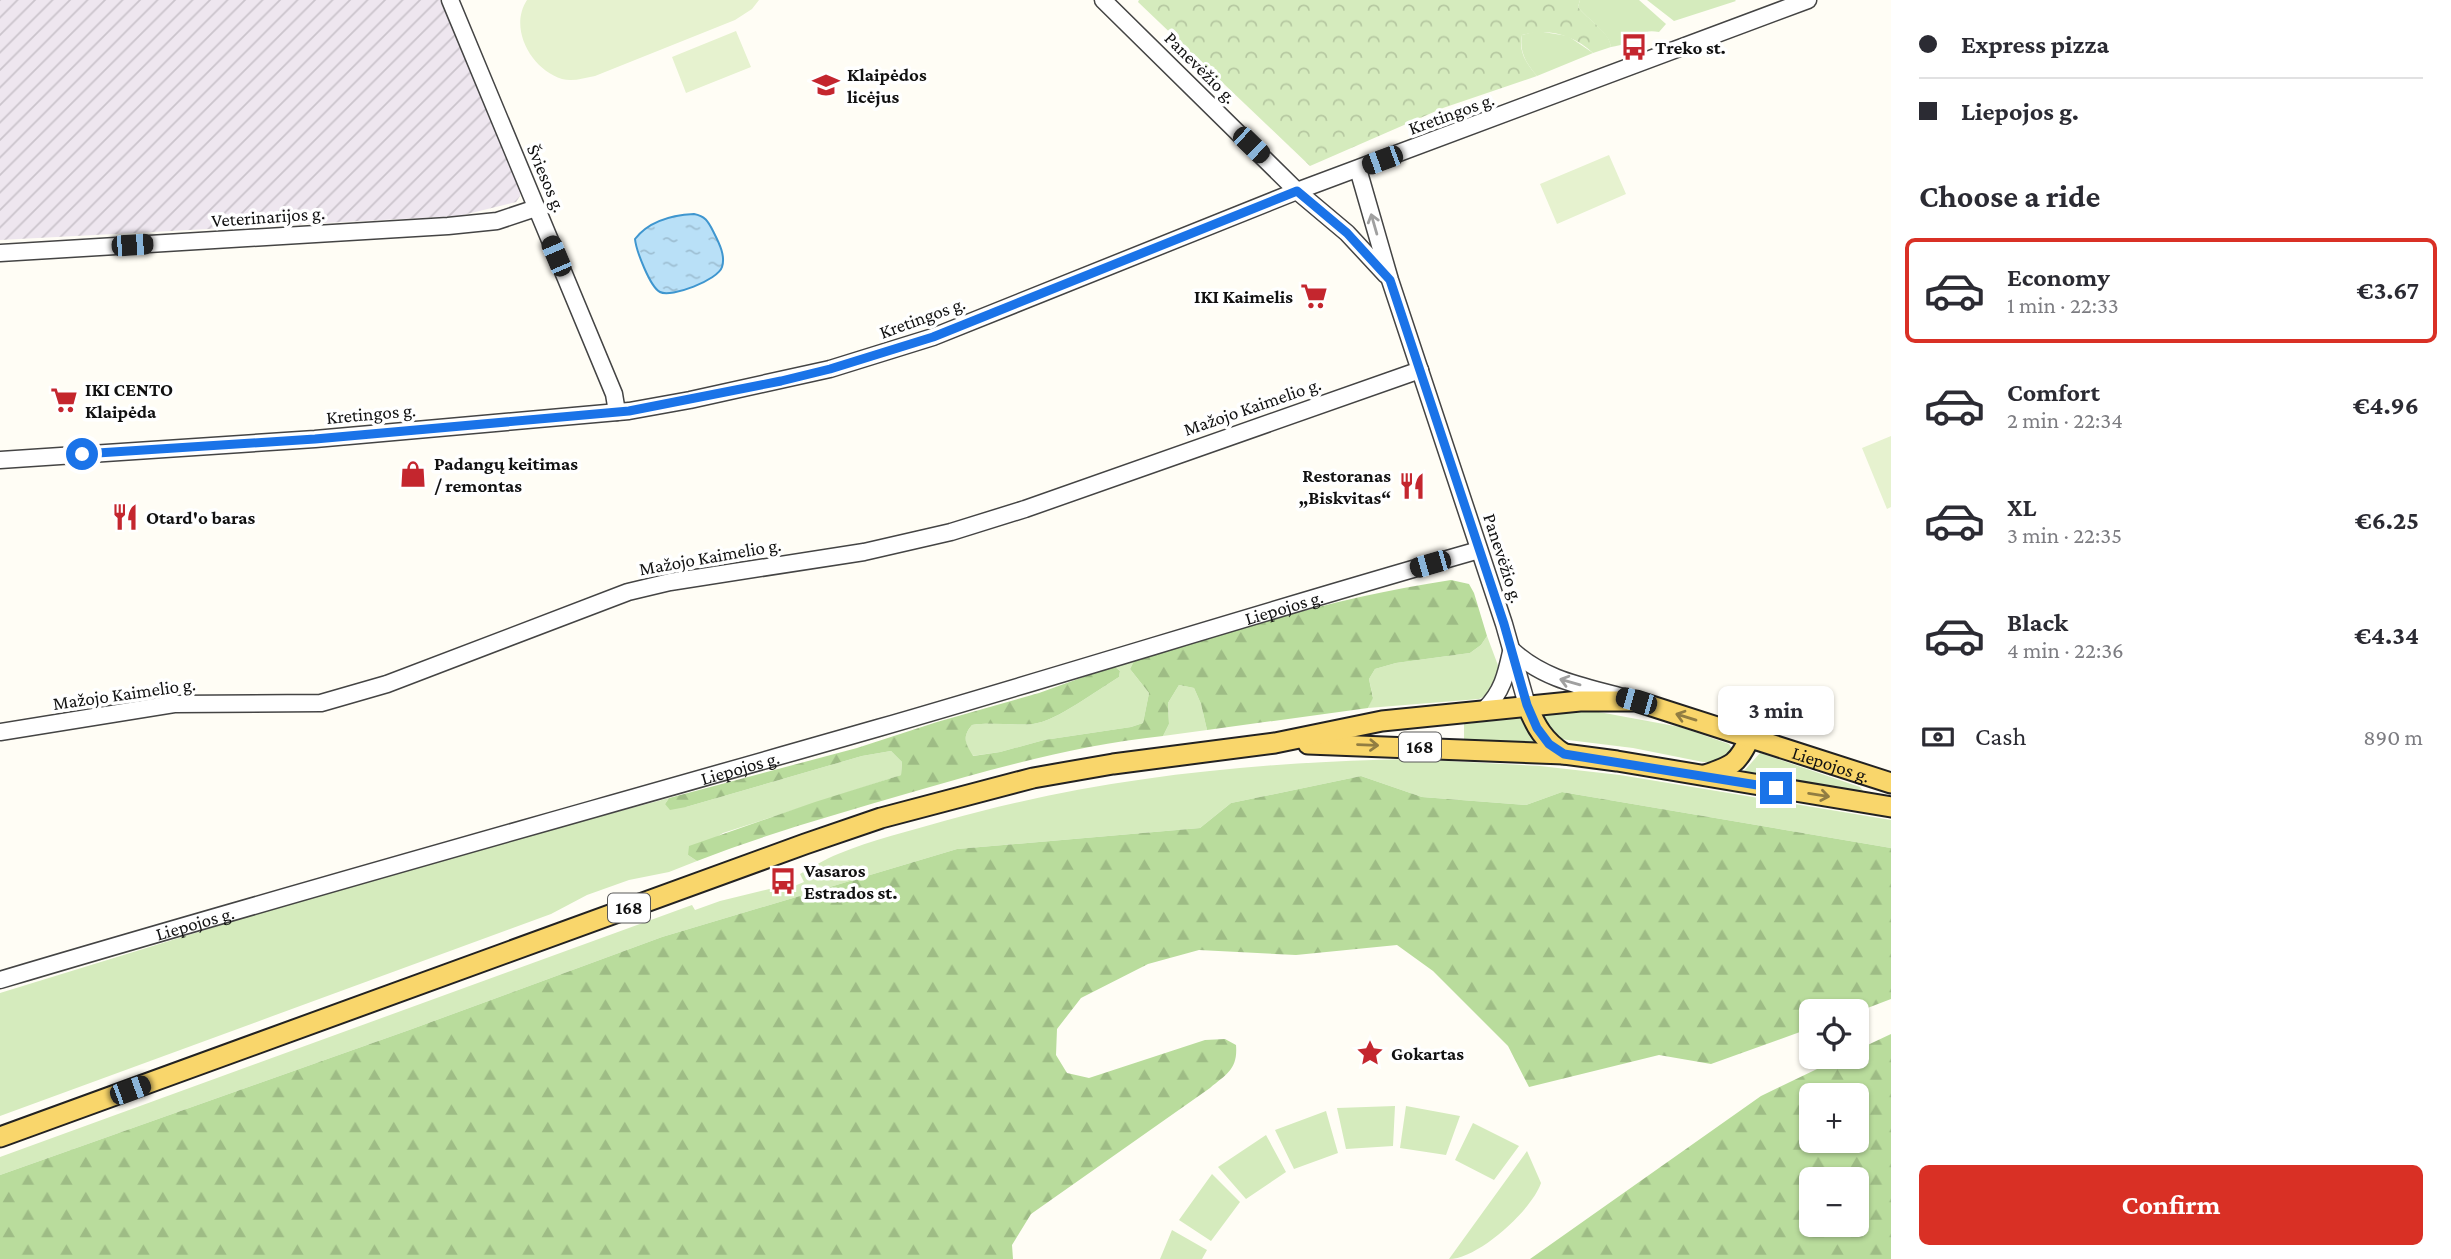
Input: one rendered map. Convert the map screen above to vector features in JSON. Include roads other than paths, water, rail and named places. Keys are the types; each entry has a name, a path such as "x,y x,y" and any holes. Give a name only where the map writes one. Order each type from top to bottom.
{"main road":[{"name":"Liepojos g.","path":"0,1137 805,844 881,818 1033,778 1112,764 1275,743 1382,721 1527,705 1636,701 1891,783"},
{"path":"1527,705 1537,728 1549,744 1564,754"},
{"path":"1438,714 1439,747"},
{"path":"1704,776 1727,768 1741,757 1750,737"},
{"name":"Liepojos g.","path":"1275,743 1439,747 1564,754 1891,807"}],"street":[{"name":"Šviesos g.","path":"450,0 614,394 617,412"},
{"name":"Panevėžio g.","path":"1103,0 1297,191 1347,233 1390,280"},
{"name":"Kretingos g.","path":"0,460 315,439 617,412 670,404 830,369 903,348 1297,191 1808,0"},
{"name":"Panevėžio g.","path":"1358,169 1390,280 1512,650 1527,705"},
{"name":"Veterinarijos g.","path":"0,253 448,226 497,221 537,208"},
{"name":"Mažojo Kaimelio g.","path":"0,732 174,704 321,703 387,684 628,592 670,582 864,552 951,532 1025,509 1420,370"},
{"name":"Liepojos g.","path":"0,981 279,897 892,724 1094,665 1281,606 1479,550"},
{"path":"1485,709 1497,697 1504,684 1512,650 1531,667 1548,675 1636,701"}],"water":[{"path":"694,214 704,218 711,227 722,253 722,267 712,277 694,287 660,292 648,276 635,239 662,220"}],"place":[{"name":"Treko st.","path":"1634,47"},
{"name":"Klaipėdos licėjus","path":"826,85"},
{"name":"IKI Kaimelis","path":"1314,296"},
{"name":"IKI CENTO Klaipėda","path":"64,400"},
{"name":"Padangų keitimas / remontas","path":"413,474"},
{"name":"Restoranas „Biskvitas“","path":"1412,486"},
{"name":"Otard'o baras","path":"125,517"},
{"name":"Vasaros Estrados st.","path":"783,881"},
{"name":"Gokartas","path":"1370,1053"}]}
